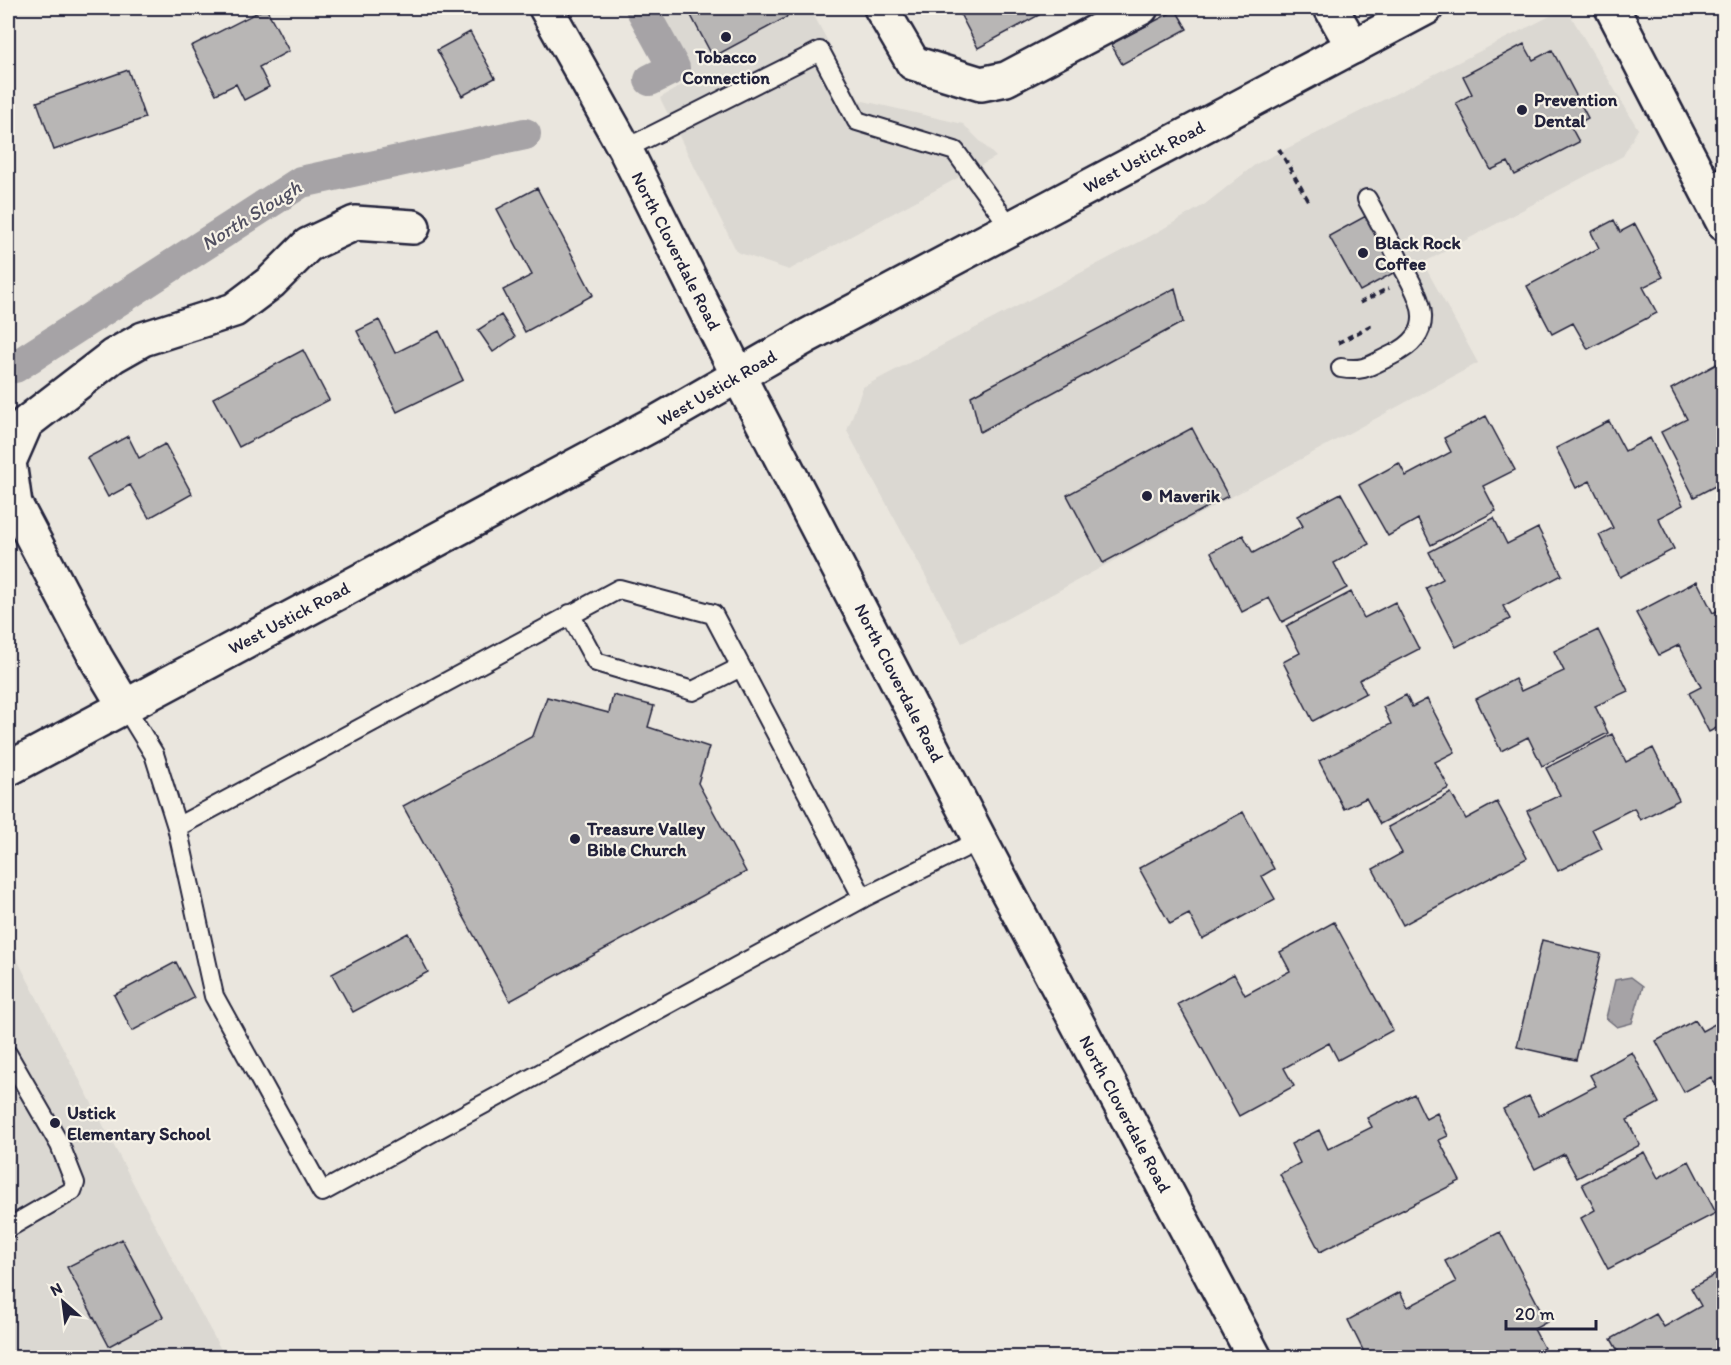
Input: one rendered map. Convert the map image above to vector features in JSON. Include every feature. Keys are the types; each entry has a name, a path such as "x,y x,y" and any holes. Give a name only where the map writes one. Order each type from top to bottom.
{"main road":[{"name":"North Cloverdale Road","path":"546,8 625,149 739,377 980,840 1255,1358"},
{"path":"881,8 913,63 981,84 1006,79 1141,8"},
{"path":"1331,8 1353,46"},
{"name":"West Ustick Road","path":"8,769 739,377 807,336 1426,8"},
{"path":"1612,8 1714,180 1724,224"},
{"path":"124,705 15,504 9,462 26,423 113,356 143,339 234,310 271,282 308,245 355,223 413,226"}],"lane":[{"path":"625,149 820,51 857,122 955,151 1011,228"},
{"path":"1341,368 1359,371 1407,348 1416,339 1422,326 1420,298 1367,199"},
{"path":"177,826 619,589 713,614 863,898"},
{"path":"570,614 596,662 693,691 741,667"},
{"path":"124,705 154,754 177,826 214,996 322,1192 863,898 980,840"},
{"path":"8,1055 60,1145 75,1183 72,1191 9,1224"}],"path":[{"path":"1279,149 1309,202"},
{"path":"1360,303 1390,287"},
{"path":"1329,347 1372,325"}],"shaded area":[{"path":"671,8 810,8 859,100 963,124 996,157 789,270 737,252 660,98 689,81 659,14"},
{"path":"1566,8 1638,129 1623,156 1423,263 1478,363 962,643 847,431 863,387 1147,238 1204,205 1256,164"},
{"name":"Ustick Elementary School","path":"8,942 196,1304 225,1357 8,1357"},
{"path":"1631,977 1643,986 1632,1023 1617,1027 1606,1018 1615,980"}],"building":[{"path":"266,8 289,51 259,67 269,87 244,100 236,84 216,94 191,46"},
{"name":"Tobacco Connection","path":"687,8 783,8 787,17 713,57"},
{"path":"957,8 1035,8 1039,15 978,48"},
{"path":"1176,10 1187,29 1122,64 1111,44"},
{"path":"470,32 495,78 462,96 437,50"},
{"name":"Prevention Dental","path":"1524,44 1533,60 1552,50 1588,118 1571,127 1579,142 1515,175 1508,162 1491,170 1456,103 1472,94 1463,76"},
{"path":"128,70 145,118 54,150 37,102"},
{"path":"537,188 593,295 525,332 503,290 532,275 497,209"},
{"name":"Black Rock Coffee","path":"1366,216 1397,271 1360,291 1329,236"},
{"path":"1614,220 1620,232 1635,224 1663,277 1643,287 1657,313 1588,349 1573,323 1552,334 1527,286 1599,248 1591,232"},
{"path":"1175,288 1183,322 980,432 971,396"},
{"path":"501,315 515,337 493,352 478,330"},
{"path":"379,320 395,353 439,331 463,380 397,412 357,331"},
{"path":"303,350 329,400 239,447 213,398"},
{"path":"1722,361 1724,492 1719,484 1694,497 1661,432 1687,419 1671,389"},
{"path":"1486,416 1515,470 1483,486 1496,511 1431,545 1418,519 1388,536 1359,485 1399,463 1406,476 1451,452 1444,438"},
{"path":"1609,421 1625,451 1650,438 1683,505 1658,518 1674,549 1620,577 1599,535 1613,528 1590,481 1576,488 1556,448"},
{"name":"Maverik","path":"1192,428 1228,496 1103,563 1067,495"},
{"path":"128,436 139,458 165,444 192,494 149,518 130,485 108,497 87,458"},
{"path":"1341,493 1369,544 1334,563 1347,588 1282,622 1269,598 1242,612 1211,552 1243,535 1253,553 1303,526 1297,516"},
{"path":"1494,518 1507,544 1538,528 1562,575 1503,606 1510,619 1456,647 1426,588 1443,579 1429,552"},
{"path":"1697,581 1713,613 1724,607 1724,724 1709,732 1689,693 1701,687 1679,645 1659,655 1636,613"},
{"path":"1351,592 1364,618 1395,602 1419,649 1359,680 1366,693 1313,721 1283,662 1300,653 1286,626"},
{"path":"1598,630 1628,691 1595,706 1608,733 1542,766 1528,737 1501,751 1476,699 1515,679 1521,691 1564,671 1554,651"},
{"name":"Treasure Valley Bible Church","path":"613,695 654,706 648,727 709,747 698,783 746,872 510,1001 403,806 533,736 547,697 609,713"},
{"path":"1406,695 1412,707 1427,699 1455,752 1435,762 1449,788 1380,824 1366,798 1344,809 1319,761 1391,724 1383,707"},
{"path":"1612,734 1626,762 1653,748 1679,800 1640,820 1634,808 1592,829 1602,849 1558,871 1527,811 1560,795 1546,768"},
{"path":"1451,793 1466,819 1497,802 1527,858 1403,925 1373,869 1402,853 1388,827"},
{"path":"1243,812 1274,869 1262,876 1275,899 1202,939 1189,914 1170,924 1139,868"},
{"path":"1334,922 1393,1030 1338,1060 1329,1043 1284,1068 1294,1086 1239,1116 1178,1004 1234,974 1245,995 1290,971 1280,952"},
{"path":"408,933 428,972 353,1012 332,974"},
{"path":"1542,940 1601,954 1576,1060 1517,1047"},
{"path":"176,962 194,998 132,1031 114,995"},
{"path":"1724,1019 1724,1100 1711,1077 1684,1092 1656,1041 1695,1020 1702,1031"},
{"path":"1632,1052 1659,1103 1627,1120 1640,1145 1577,1178 1564,1154 1535,1169 1503,1109 1529,1096 1539,1116 1596,1086 1590,1075"},
{"path":"1414,1094 1426,1119 1437,1113 1448,1136 1439,1140 1460,1181 1320,1252 1280,1174 1300,1163 1291,1144 1319,1130 1328,1149 1372,1127 1367,1118"},
{"path":"1644,1152 1658,1178 1689,1161 1716,1213 1608,1269 1581,1218 1595,1210 1582,1184"},
{"path":"1500,1232 1547,1322 1534,1329 1544,1348 1527,1358 1496,1358 1493,1353 1485,1358 1367,1358 1348,1320 1400,1292 1408,1307 1456,1282 1445,1261"},
{"path":"122,1239 163,1317 109,1346 67,1267"},
{"path":"1724,1270 1724,1358 1622,1358 1611,1339 1656,1314 1664,1327 1701,1306 1691,1288"}],"waterway":[{"name":"North Slough","path":"641,8 674,68 650,80"},
{"name":"North Slough","path":"8,368 15,367 301,182 525,134"}],"place":[{"name":"Tobacco Connection","path":"726,37"},
{"name":"Prevention Dental","path":"1522,110"},
{"name":"Black Rock Coffee","path":"1363,253"},
{"name":"Maverik","path":"1147,496"},
{"name":"Treasure Valley Bible Church","path":"575,839"},
{"name":"Ustick Elementary School","path":"55,1123"}]}
